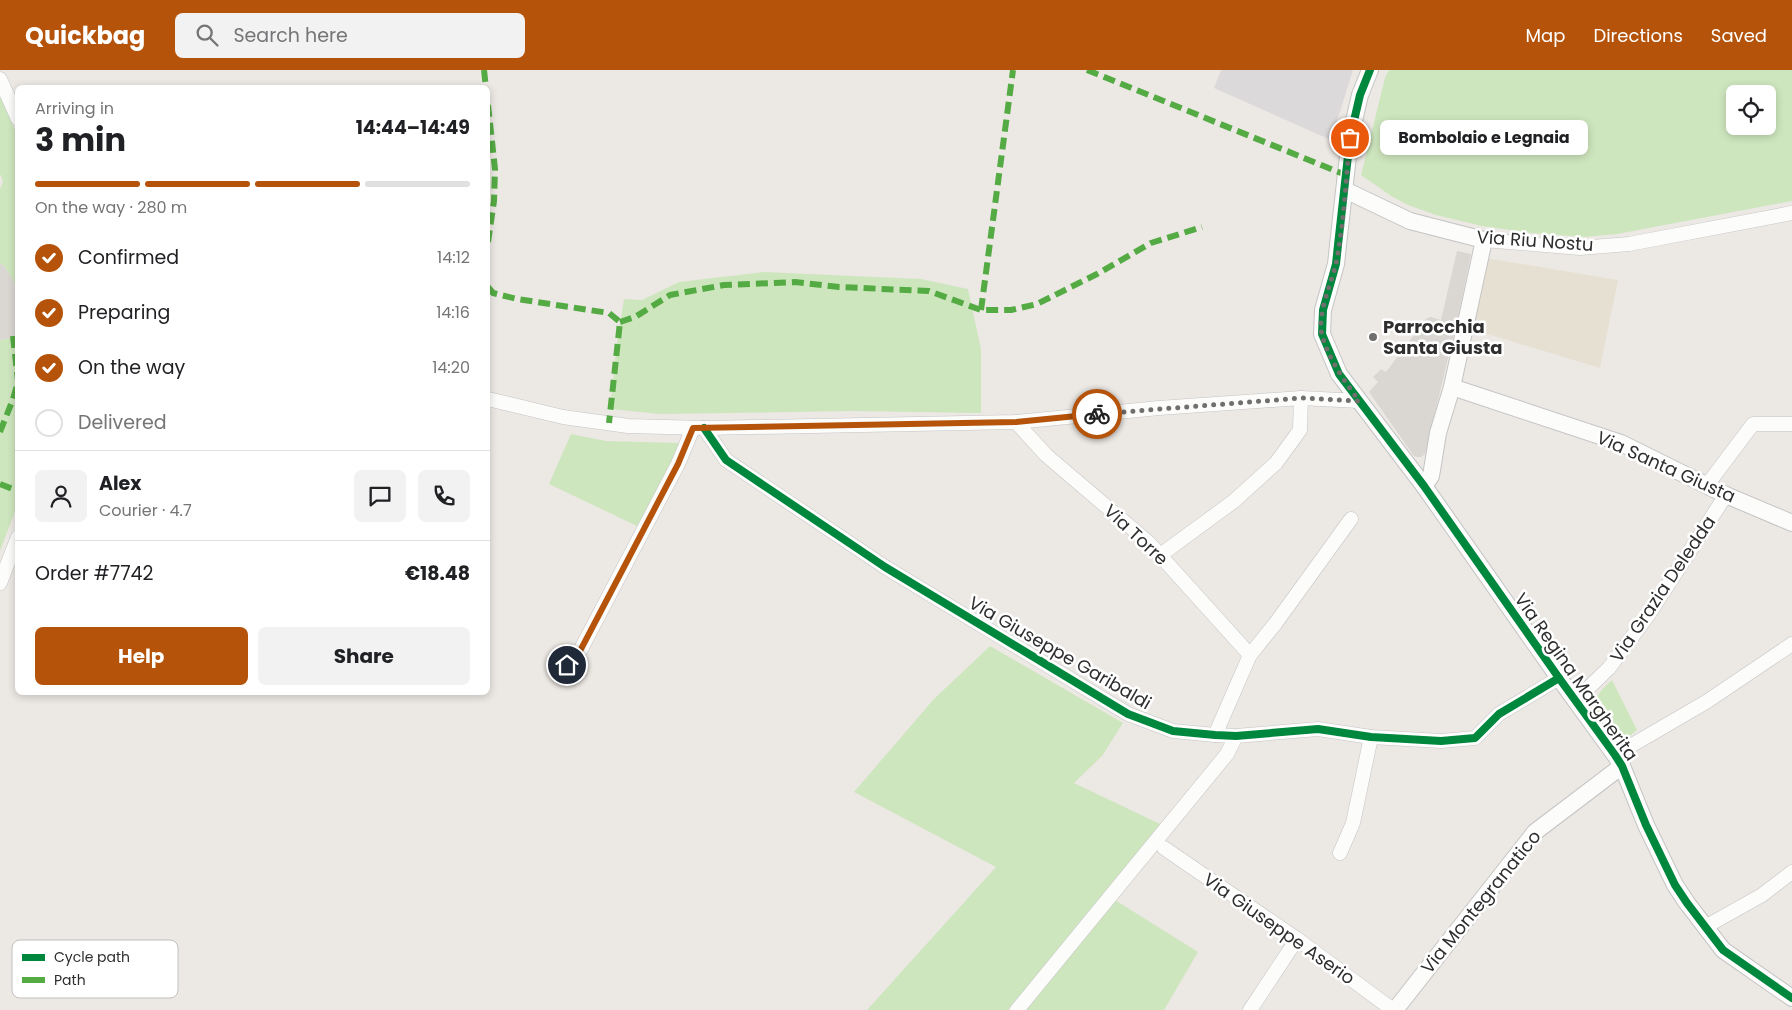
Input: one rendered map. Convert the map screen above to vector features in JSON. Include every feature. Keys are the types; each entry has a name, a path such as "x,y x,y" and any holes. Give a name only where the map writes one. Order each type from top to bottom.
{"street":[{"name":"Via Regina Margherita","path":"1370,70 1360,95 1350,138 1336,264 1323,310 1322,334 1339,374 1424,486 1619,761 1675,885 1704,927 1724,950 1792,998"},
{"path":"0,79 15,112"},
{"name":"Via Riu Nostu","path":"1345,190 1410,221 1484,240 1580,248 1629,244 1792,213"},
{"path":"1424,486 1431,476 1438,433 1452,387 1484,240"},
{"name":"Via Santa Giusta","path":"1452,387 1621,443 1726,495 1792,523"},
{"path":"490,399 563,417 609,424 699,428 1016,422 1159,408 1301,398 1359,401"},
{"path":"1159,556 1234,501 1276,463 1300,430 1301,398"},
{"name":"Via Torre","path":"1016,422 1046,454 1148,542 1250,655"},
{"path":"1707,485 1753,424 1792,424"},
{"path":"567,665 580,651 678,464 699,428"},
{"name":"Via Giuseppe Garibaldi","path":"699,428 726,460 885,567 1128,714 1173,731 1236,736 1318,729 1372,737 1441,741 1475,738 1499,714 1559,678"},
{"name":"Via Grazia Deledda","path":"1575,701 1609,668 1649,614 1726,495"},
{"path":"1215,735 1250,655 1275,624 1351,519"},
{"path":"0,583 15,545"},
{"name":"Via Montegranatico","path":"1397,1009 1535,832 1619,761 1792,644"},
{"path":"1017,1010 1226,754 1236,736"},
{"path":"1340,853 1353,823 1372,737"},
{"name":"Via Giuseppe Aserio","path":"1164,848 1397,1009"},
{"path":"1704,927 1762,895 1792,872"},
{"path":"1250,1010 1296,939"}],"shaded area":[{"path":"1221,70 1353,70 1331,140 1214,88"},
{"path":"1457,251 1471,254 1425,454 1417,457 1414,456 1369,392 1378,382 1373,377 1381,369 1386,372 1427,318 1431,317 1441,320"},
{"path":"1486,258 1618,280 1600,368 1471,329"},
{"path":"0,263 5,267 13,280 15,288 15,335 11,338 0,340"}],"green space":[{"path":"1389,70 1792,70 1792,201 1617,234 1585,237 1531,233 1482,226 1436,215 1408,205 1391,196 1361,175 1385,78"},
{"path":"0,95 15,130 15,286 5,267 0,263 0,189 3,181 0,174"},
{"path":"764,272 921,279 968,289 981,349 981,413 852,411 660,414 610,409 624,299 642,300 679,282"},
{"path":"15,335 15,511 0,551 0,340 11,338"},
{"path":"571,434 606,441 679,443 678,459 637,526 549,484"},
{"path":"990,646 1123,723 1102,756 1074,783 1160,824 1008,1010 867,1010 996,867 854,792 933,700"},
{"path":"1612,680 1637,730 1620,744 1600,716 1596,704 1599,693"},
{"path":"1115,900 1198,952 1164,1010 1023,1010"}],"marked path":[{"path":"484,70 486,85"},
{"path":"981,310 1013,70"},
{"path":"1087,70 1346,175"},
{"path":"490,123 495,169 494,201 490,228"},
{"path":"620,322 635,317 670,295 724,285 795,282 839,287 929,291 981,310 1011,310 1037,304 1097,274 1151,243 1202,227"},
{"path":"490,289 493,293 517,299 609,313 620,322 609,423"},
{"path":"13,336 15,354"},
{"path":"0,432 15,392"},
{"path":"0,484 15,490"}],"cycle path":[{"path":"1370,70 1360,95 1350,138 1336,264 1323,310 1322,334 1339,374 1424,486 1615,755 1622,766 1646,825 1675,885 1687,903 1723,950 1792,998"},
{"path":"704,428 726,460 885,567 1128,714 1173,731 1236,736 1318,729 1371,737 1441,741 1475,738 1499,714 1559,678"}],"way so far":[{"path":"1097,414 1301,398 1359,401 1339,374 1322,334 1323,310 1336,264 1350,138"}],"place":[{"name":"Bombolaio e Legnaia","path":"1350,138"},
{"name":"Parrocchia Santa Giusta","path":"1373,337"}],"route":[{"path":"567,665 580,651 678,464 693,428 1016,422 1097,414"}]}
